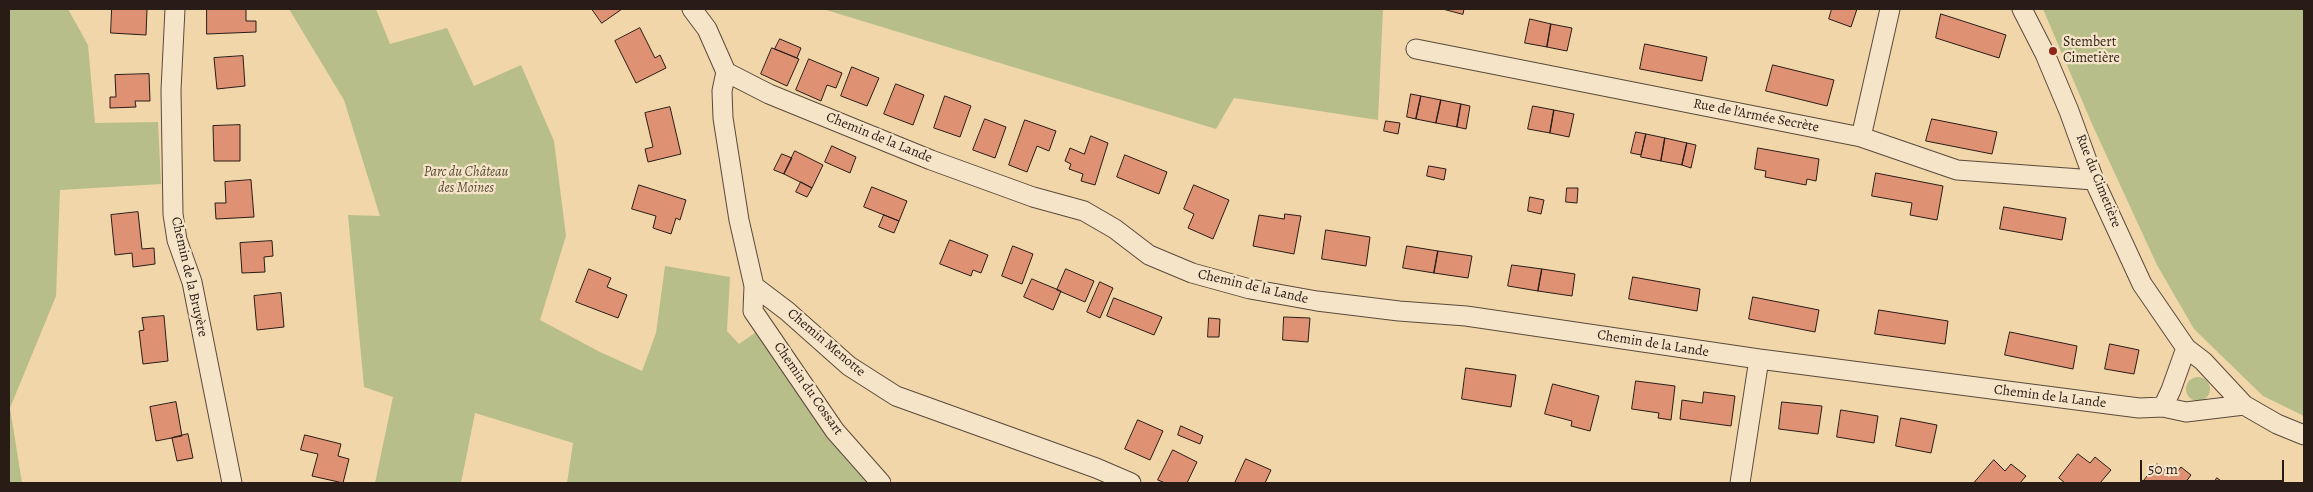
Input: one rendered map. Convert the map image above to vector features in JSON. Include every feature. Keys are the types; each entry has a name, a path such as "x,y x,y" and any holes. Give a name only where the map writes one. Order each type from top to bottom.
{"street":[{"name":"Chemin de la Bruyère","path":"175,9 171,90 173,214 177,240 192,282 232,483"},
{"path":"692,9 707,29 726,72 722,91 723,118 739,220 754,286"},
{"path":"1862,137 1890,9"},
{"name":"Rue du Cimetière","path":"2022,9 2059,87 2094,180 2142,284 2186,348 2203,361 2244,405"},
{"name":"Rue de l'Armée Secrète","path":"1416,49 1862,137 1957,170 2094,180"},
{"name":"Chemin de la Lande","path":"726,72 769,94 931,160 1084,212 1115,229 1149,255 1200,275 1250,289 1317,301 1399,311 1466,316 1759,360 2139,408 2163,407 2186,412 2244,405"},
{"name":"Chemin du Cossart","path":"754,286 753,310 835,431 881,483"},
{"name":"Chemin Menotte","path":"754,286 787,311 849,366 896,396 1096,468 1132,483"},
{"path":"2163,407 2186,348"},
{"path":"1740,483 1759,360"},
{"path":"2244,405 2277,424 2304,435"}],"green space":[{"path":"9,9 68,9 88,45 95,123 158,122 161,184 60,190 56,296 10,408 22,483 9,483"},
{"name":"Parc du Château des Moines","path":"289,9 376,9 390,44 447,28 474,86 521,65 554,141 566,236 540,320 600,352 642,371 656,333 665,266 730,277 727,331 739,344 759,330 872,483 567,483 573,443 475,413 461,483 375,483 393,397 364,387 348,215 380,216 344,100"},
{"path":"823,9 1383,9 1378,120 1234,98 1216,129"},
{"path":"2043,9 2304,9 2304,416 2263,396 2194,329 2157,265 2092,124"},
{"path":"2198,377 2207,380 2210,389 2207,398 2198,401 2189,398 2186,389 2189,380"}],"building":[{"path":"112,9 147,9 146,35 111,33"},
{"path":"207,9 246,9 246,21 256,21 256,32 207,34"},
{"path":"592,9 622,9 602,23"},
{"path":"1443,9 1464,9 1463,14"},
{"path":"1832,9 1857,9 1851,27 1829,19"},
{"path":"1941,14 2006,35 1999,58 1936,38"},
{"path":"1530,19 1551,24 1547,47 1525,43"},
{"path":"1551,24 1572,28 1567,51 1547,47"},
{"path":"640,28 655,58 660,55 666,68 636,83 615,41"},
{"path":"780,39 801,48 797,58 775,49"},
{"path":"1645,44 1707,57 1702,81 1640,69"},
{"path":"772,48 799,59 787,86 761,74"},
{"path":"243,56 245,86 217,89 214,58"},
{"path":"809,59 842,73 836,88 827,85 821,101 796,90"},
{"path":"1773,65 1834,80 1827,106 1766,91"},
{"path":"852,67 879,78 867,106 841,96"},
{"path":"149,74 150,101 135,101 136,107 110,108 110,97 116,97 115,75"},
{"path":"896,84 924,95 913,125 884,114"},
{"path":"1411,94 1421,96 1416,119 1407,117"},
{"path":"945,96 971,106 960,137 934,128"},
{"path":"1421,96 1441,100 1436,123 1416,119"},
{"path":"1441,100 1461,104 1457,127 1436,123"},
{"path":"1461,104 1470,106 1466,129 1457,127"},
{"path":"1533,106 1554,110 1550,133 1528,129"},
{"path":"670,107 681,154 648,162 645,149 653,147 645,113"},
{"path":"1554,110 1574,114 1569,137 1550,133"},
{"path":"985,119 1006,127 995,158 973,150"},
{"path":"1932,119 1997,132 1992,154 1926,141"},
{"path":"1025,120 1056,131 1049,151 1037,146 1027,172 1009,165"},
{"path":"1386,121 1400,123 1398,134 1384,131"},
{"path":"240,125 240,161 214,161 213,126"},
{"path":"1636,132 1646,134 1641,155 1631,153"},
{"path":"1646,134 1665,138 1661,161 1641,157"},
{"path":"1091,136 1108,143 1095,185 1081,181 1083,174 1069,169 1071,164 1065,161 1070,148 1084,154"},
{"path":"1665,138 1687,143 1682,165 1661,161"},
{"path":"1687,143 1696,145 1691,168 1682,165"},
{"path":"832,146 856,157 850,173 825,162"},
{"path":"1758,148 1819,159 1816,181 1807,179 1806,185 1765,177 1766,171 1755,169"},
{"path":"795,151 823,165 812,188 784,174"},
{"path":"782,154 792,158 784,174 774,170"},
{"path":"1125,155 1167,172 1159,194 1117,177"},
{"path":"1429,166 1446,169 1444,180 1427,176"},
{"path":"1876,173 1943,186 1937,220 1910,215 1912,203 1872,196"},
{"path":"251,180 254,217 216,219 215,203 226,203 225,182"},
{"path":"801,182 812,188 807,197 796,192"},
{"path":"639,185 686,200 680,220 676,218 671,234 653,228 656,216 632,209"},
{"path":"1194,185 1229,200 1213,239 1188,228 1194,214 1184,209"},
{"path":"872,187 907,201 899,221 864,207"},
{"path":"1567,188 1578,188 1577,203 1566,202"},
{"path":"1530,197 1544,200 1541,214 1528,211"},
{"path":"2004,207 2066,218 2062,240 2000,229"},
{"path":"138,212 142,249 154,248 155,264 133,267 132,253 115,255 111,215"},
{"path":"1285,214 1301,216 1294,254 1253,246 1259,215 1284,219"},
{"path":"884,215 899,221 894,233 879,227"},
{"path":"1326,230 1370,237 1366,266 1322,259"},
{"path":"950,240 988,255 981,273 973,270 971,276 940,264"},
{"path":"272,241 273,256 264,257 265,272 242,273 240,243"},
{"path":"1013,246 1033,254 1022,284 1002,276"},
{"path":"1407,246 1438,251 1434,273 1403,268"},
{"path":"1438,251 1472,256 1468,278 1434,273"},
{"path":"1512,265 1542,269 1538,291 1508,286"},
{"path":"589,269 611,278 607,287 627,295 618,318 576,302"},
{"path":"1066,269 1094,281 1085,302 1057,290"},
{"path":"1542,269 1575,274 1572,296 1538,291"},
{"path":"1633,277 1700,289 1697,311 1629,299"},
{"path":"1032,279 1061,291 1053,310 1024,297"},
{"path":"1100,282 1113,288 1100,318 1087,312"},
{"path":"281,293 284,327 257,330 254,296"},
{"path":"1753,297 1819,310 1815,332 1749,319"},
{"path":"1114,298 1162,317 1154,335 1107,316"},
{"path":"1879,310 1948,321 1945,344 1875,334"},
{"path":"164,316 168,361 143,364 139,331 144,330 142,318"},
{"path":"1284,317 1310,318 1308,342 1283,340"},
{"path":"1209,318 1220,319 1219,337 1208,337"},
{"path":"2010,332 2077,346 2073,369 2005,355"},
{"path":"2110,344 2139,350 2134,374 2105,369"},
{"path":"1466,368 1516,375 1511,407 1462,399"},
{"path":"1636,381 1675,386 1671,420 1658,418 1659,413 1632,409"},
{"path":"1553,384 1599,396 1590,431 1571,426 1572,421 1545,414"},
{"path":"1704,392 1735,396 1731,426 1680,419 1682,400 1702,403"},
{"path":"176,402 182,436 156,441 150,407"},
{"path":"1782,402 1822,406 1818,434 1779,429"},
{"path":"1841,410 1878,416 1874,443 1837,437"},
{"path":"1901,418 1937,425 1931,453 1896,446"},
{"path":"1138,420 1163,431 1150,460 1125,449"},
{"path":"1181,426 1203,436 1200,444 1178,435"},
{"path":"188,434 193,458 177,461 172,438"},
{"path":"305,435 341,444 338,456 349,459 343,483 312,476 318,454 301,450"},
{"path":"1173,450 1197,462 1187,483 1165,483 1158,480"},
{"path":"2078,454 2090,463 2095,457 2111,470 2100,483 2065,483 2059,478"},
{"path":"1246,459 1271,470 1265,483 1235,483"},
{"path":"1994,460 2005,471 2011,464 2026,476 2020,483 1975,482"},
{"path":"2157,464 2174,476 2181,467 2191,475 2185,483 2142,483"},
{"path":"2217,478 2224,483 2214,483"}],"place":[{"name":"Stembert Cimetière","path":"2053,51"}]}
